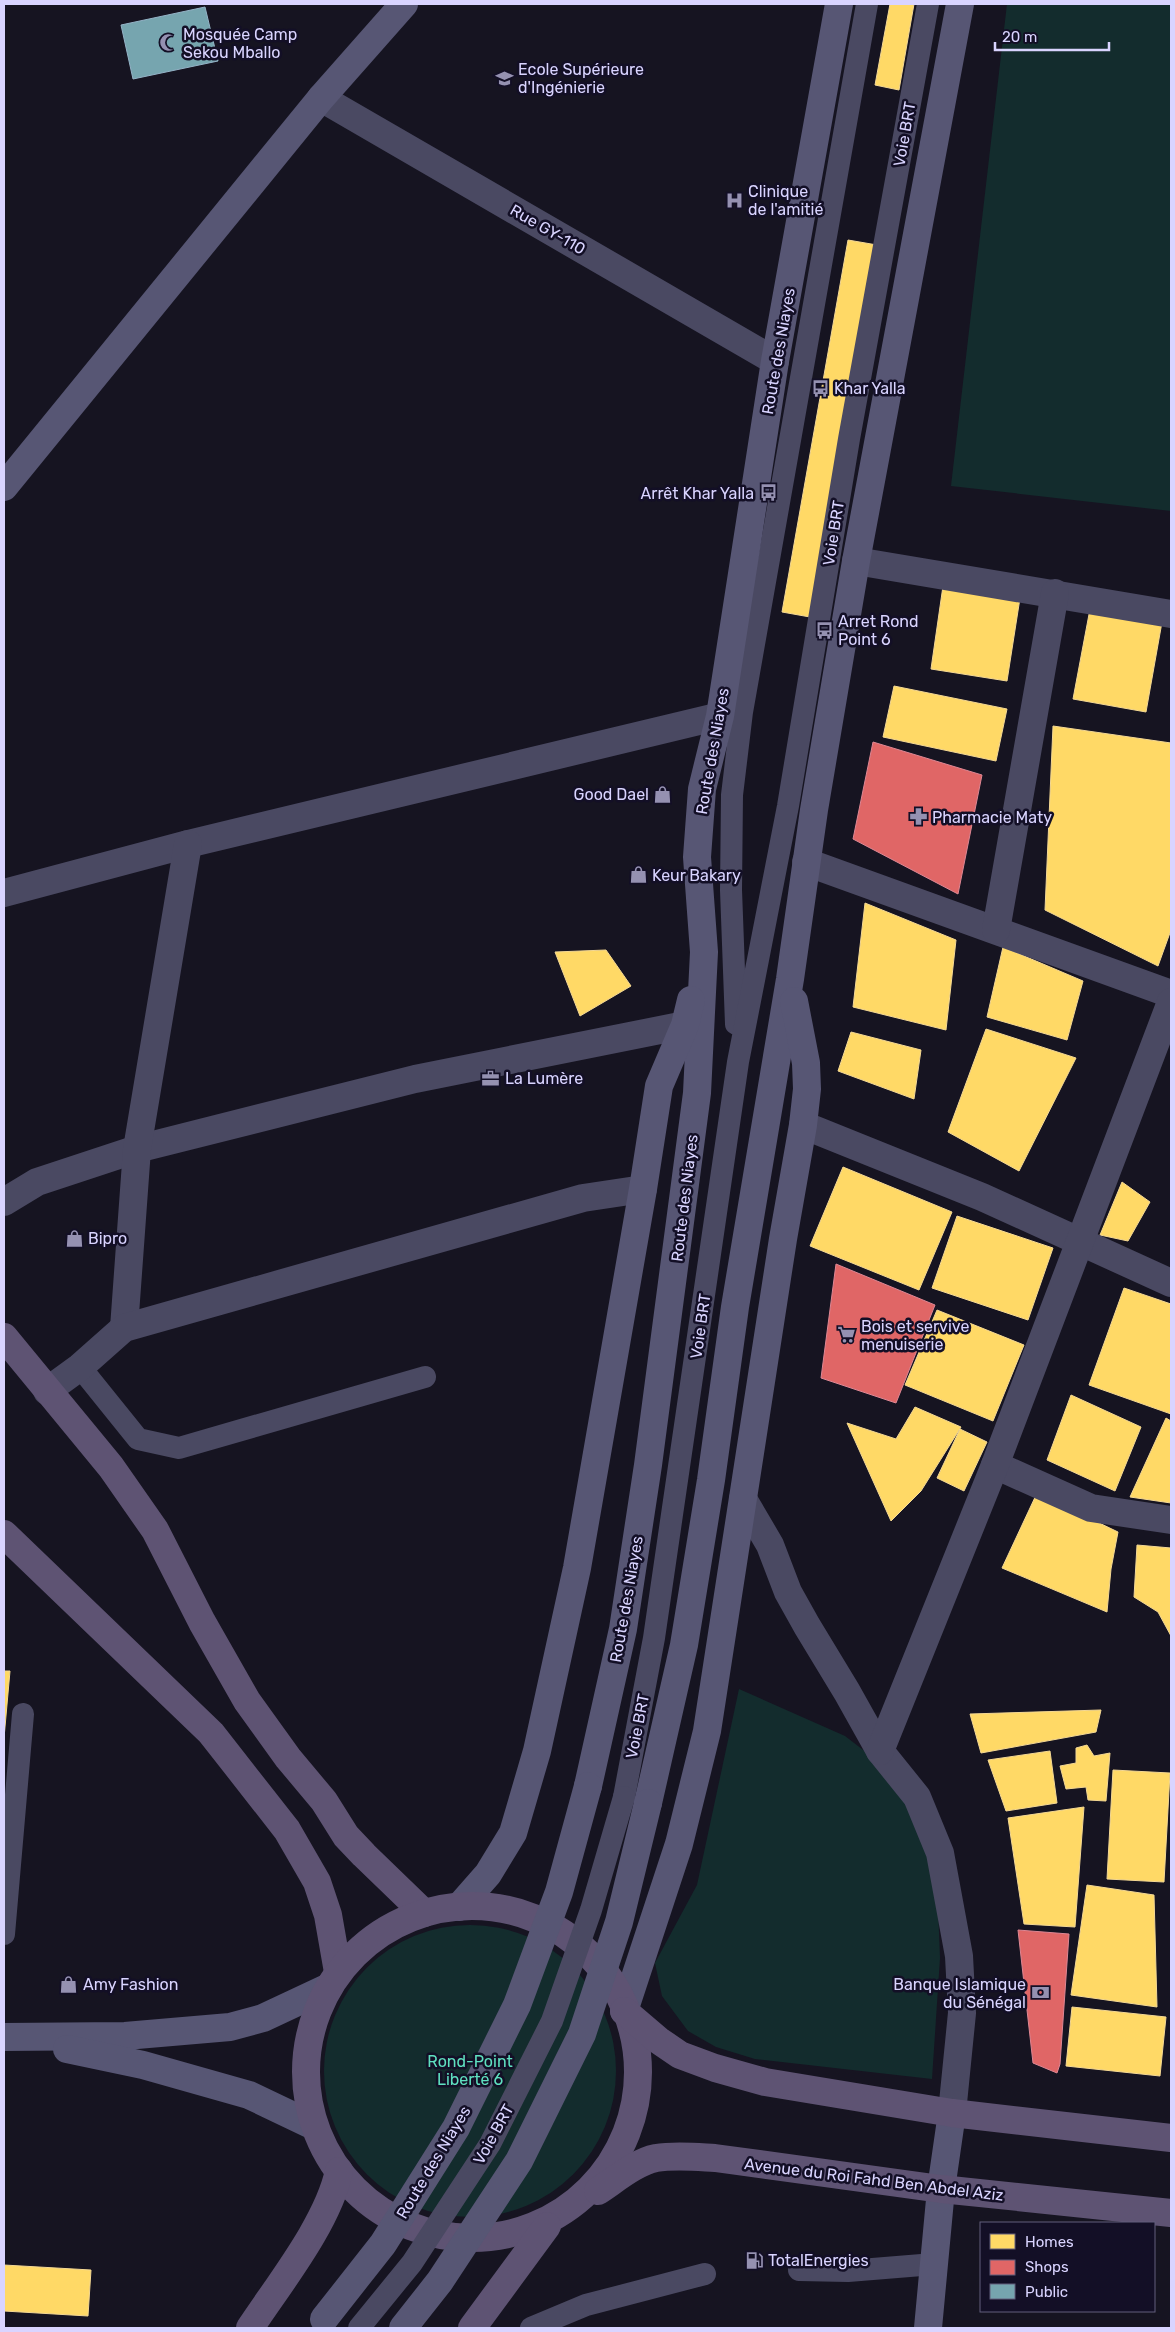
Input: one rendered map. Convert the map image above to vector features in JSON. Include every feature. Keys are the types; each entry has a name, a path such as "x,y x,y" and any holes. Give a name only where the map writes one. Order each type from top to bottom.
{"main road":[{"path":"4,487 321,98 404,4"},
{"name":"Route des Niayes","path":"320,2324 383,2244 451,2136 517,2004 559,1892 588,1786 623,1629 651,1446 697,1093 704,952 697,858 702,789 720,716 775,361 839,4"},
{"path":"403,2328 440,2281 518,2161 582,2034 619,1922 636,1800 684,1645 711,1480 735,1307 790,979 806,862 856,561 960,4"},
{"path":"459,1907 469,1893 488,1874 513,1833 537,1751 577,1568 643,1189 659,1086 685,1025 704,952"},
{"path":"624,2011 679,1844 706,1731 803,1125 807,1089 806,1063 790,979"},
{"path":"4,1337 111,1467 155,1530 202,1622 247,1701 272,1736 324,1801 346,1836 364,1856 424,1913"},
{"path":"4,1534 211,1733 287,1830 317,1882 328,1915 332,1980"},
{"path":"459,1907 491,1907 509,1911 533,1918 566,1937 582,1949 606,1978 624,2011 630,2029 638,2072 634,2109 629,2127 615,2157 588,2197 568,2213 547,2226 491,2236 452,2234 431,2231 393,2216 363,2196 339,2172 324,2149 314,2126 305,2086 305,2058 311,2026 317,2008 332,1980 352,1956 389,1927 424,1913 459,1907"},
{"path":"4,2037 125,2036 230,2027 263,2018 332,1980"},
{"path":"624,2011 658,2040 680,2055 715,2068 765,2082 952,2114 1171,2138"},
{"path":"4,2037 151,2067 249,2095 314,2126"},
{"path":"928,2328 942,2189 952,2114"},
{"name":"Avenue du Roi Fahd Ben Abdel Aziz","path":"588,2197 655,2158 686,2156 715,2158 942,2189 1171,2213"},
{"path":"250,2328 308,2240 336,2189 339,2172"},
{"path":"472,2328 547,2226"}],"street":[{"name":"Rue GY-110","path":"321,98 775,361"},
{"path":"856,561 1171,614"},
{"path":"996,930 1055,594"},
{"path":"4,893 188,844 720,716"},
{"path":"124,1328 137,1149 188,844"},
{"path":"806,862 1171,994"},
{"path":"880,1751 995,1465 1171,1002"},
{"path":"4,1202 37,1182 137,1149 415,1079 685,1025"},
{"path":"803,1125 982,1197 1171,1283"},
{"path":"47,1391 80,1367 124,1328 583,1198 643,1189"},
{"path":"995,1465 1091,1508 1171,1520"},
{"path":"743,1499 770,1545 788,1592 806,1626 848,1692 880,1751 917,1797 940,1853 959,1956 962,2013 952,2114"}],"lane":[{"name":"Voie BRT","path":"738,1062 731,890 732,795 742,712 867,4"},
{"name":"Voie BRT","path":"359,2328 412,2263 490,2144 548,2030 591,1910 636,1800 654,1638 738,1062 788,806 848,439 928,4"},
{"path":"80,1367 138,1439 179,1448 425,1377"},
{"path":"4,1934 23,1714"},
{"path":"799,2270 848,2271 934,2264"},
{"path":"531,2328 586,2305 705,2274"}],"green space":[{"path":"1007,4 1171,4 1171,511 951,486"},
{"path":"739,1689 845,1736 884,1766 923,1827 938,1907 940,1958 932,2079 755,2059 716,2047 688,2031 662,1996 655,1963 697,1885"},
{"name":"Rond-Point Liberté 6","path":"470,1925 512,1931 539,1942 563,1958 583,1978 599,2002 610,2029 616,2071 610,2113 599,2140 583,2164 563,2184 539,2200 512,2211 470,2217 428,2211 401,2200 377,2184 357,2164 341,2140 330,2113 324,2071 330,2029 341,2002 357,1978 377,1958 401,1942 428,1931"}],"building: Homes":[{"path":"890,4 914,4 899,90 875,85"},
{"path":"848,240 877,245 810,617 782,612"},
{"path":"943,586 1020,598 1007,681 931,669"},
{"path":"1090,609 1162,622 1146,712 1073,699"},
{"path":"894,686 1007,709 996,761 883,737"},
{"path":"1053,726 1171,743 1171,930 1158,966 1045,910"},
{"path":"865,903 956,940 946,1030 853,1007"},
{"path":"1003,947 1083,981 1067,1040 987,1017"},
{"path":"606,950 631,986 580,1016 555,952"},
{"path":"986,1029 1076,1058 1019,1171 948,1132"},
{"path":"851,1032 921,1050 914,1099 838,1071"},
{"path":"843,1167 952,1212 919,1290 810,1246"},
{"path":"1122,1182 1150,1202 1128,1241 1100,1235"},
{"path":"957,1216 1053,1248 1028,1320 932,1288"},
{"path":"1124,1288 1171,1304 1171,1414 1089,1385"},
{"path":"937,1310 1024,1345 993,1421 905,1385"},
{"path":"1071,1395 1141,1427 1115,1491 1047,1460"},
{"path":"915,1407 961,1427 921,1491 891,1521 847,1423 896,1439"},
{"path":"1166,1418 1171,1421 1171,1503 1130,1497"},
{"path":"960,1429 987,1442 964,1491 937,1478"},
{"path":"1037,1493 1118,1532 1111,1569 1107,1612 1002,1568"},
{"path":"1137,1545 1171,1548 1171,1636 1158,1612 1134,1597"},
{"path":"4,1671 10,1671 4,1738"},
{"path":"1101,1710 1096,1732 981,1753 970,1714"},
{"path":"1087,1745 1094,1756 1110,1753 1106,1801 1088,1800 1086,1787 1066,1789 1060,1766 1076,1763 1076,1748"},
{"path":"1050,1751 1057,1803 1006,1811 988,1760"},
{"path":"1113,1770 1170,1773 1164,1882 1107,1879"},
{"path":"1084,1807 1075,1927 1024,1924 1008,1818"},
{"path":"1087,1885 1154,1895 1157,2007 1071,1995"},
{"path":"1072,2007 1166,2017 1160,2076 1066,2066"},
{"path":"4,2265 91,2270 88,2316 4,2311"}],"building: Shops":[{"path":"873,742 982,775 958,894 853,839"},
{"path":"836,1264 935,1305 896,1403 821,1378"},
{"path":"1018,1930 1069,1934 1060,2064 1057,2073 1033,2063"}],"building: Public":[{"name":"Mosquée Camp Sekou Mballo","path":"205,7 218,61 133,79 121,25"}],"place":[{"name":"Mosquée Camp Sekou Mballo","path":"169,43"},
{"name":"Ecole Supérieure d'Ingénierie","path":"504,78"},
{"name":"Clinique de l'amitié","path":"734,200"},
{"name":"Khar Yalla","path":"820,388"},
{"name":"Arrêt Khar Yalla","path":"768,493"},
{"name":"Arret Rond Point 6","path":"824,630"},
{"name":"Good Dael","path":"663,794"},
{"name":"Pharmacie Maty","path":"918,817"},
{"name":"Keur Bakary","path":"638,875"},
{"name":"La Lumère","path":"491,1078"},
{"name":"Bipro","path":"74,1238"},
{"name":"Bois et servive menuiserie","path":"847,1335"},
{"name":"Amy Fashion","path":"69,1984"},
{"name":"Banque Islamique du Sénégal","path":"1040,1993"},
{"name":"TotalEnergies","path":"754,2260"}]}
